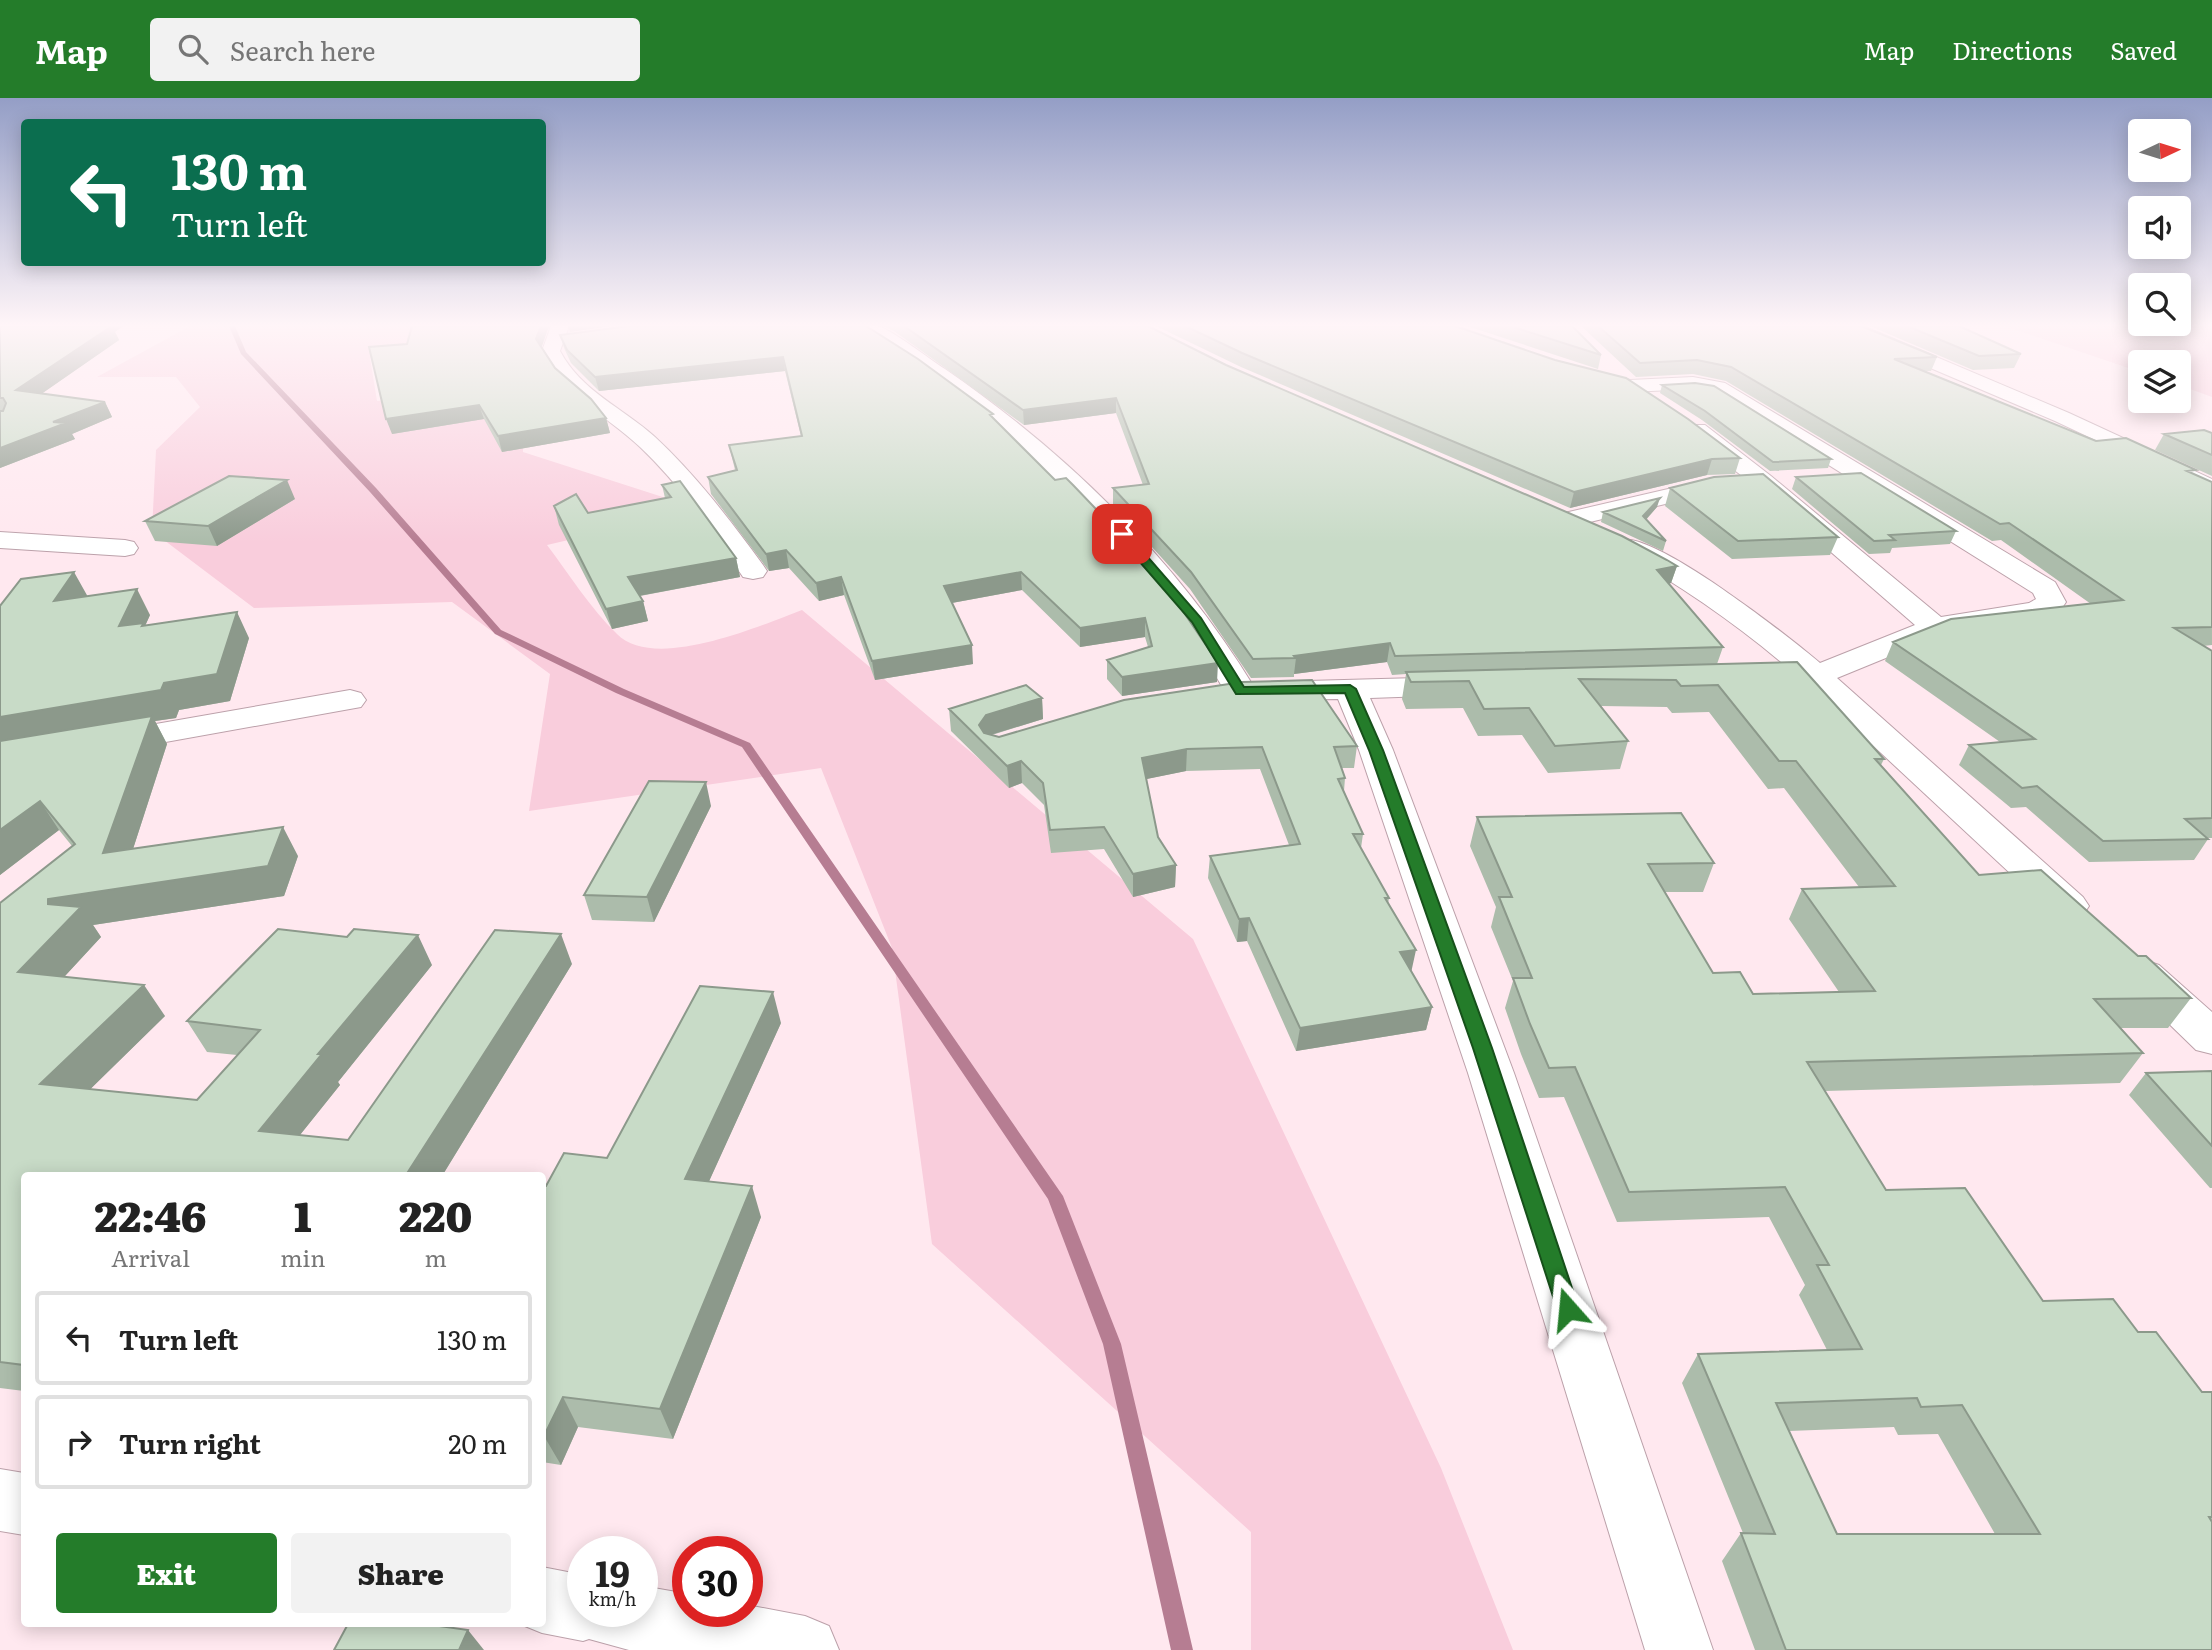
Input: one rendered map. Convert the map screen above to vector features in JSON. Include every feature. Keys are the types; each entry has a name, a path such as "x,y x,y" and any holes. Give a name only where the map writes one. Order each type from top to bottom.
{"street":[{"path":"592,398 656,450 696,495 753,571"},
{"path":"972,398 1085,495 1141,554 1197,620 1240,691"},
{"path":"1650,398 1662,406"},
{"path":"1734,678 1818,675 1935,627 2037,610 2052,602 2045,588 1736,398"},
{"path":"2018,398 2212,488"},
{"path":"1683,420 1763,481 1935,627"},
{"path":"1819,477 1860,475"},
{"path":"1791,479 1697,487 1556,514 1627,545 1673,569 1726,602 1818,675 2091,927"},
{"path":"0,540 125,548"},
{"path":"1202,696 1240,691 1483,685"},
{"path":"1350,689 1376,750 1491,1073 1679,1650"},
{"path":"81,747 350,700"},
{"path":"2121,954 2212,1038"},
{"path":"0,1500 21,1504"},
{"path":"546,1601 567,1605"},
{"path":"658,1622 806,1650"}],"shaded area":[{"path":"193,398 377,398 377,401 523,398 523,452 700,509 547,545 589,602 617,634 634,645 656,649 681,647 735,635 802,610 1193,939 1441,1468 1513,1650 1251,1650 1251,1532 932,1244 892,948 821,768 529,811 550,674 452,602 254,608 152,531 156,450 200,407"}],"building":[{"path":"3,398 78,398 105,402 53,422 66,423 0,448 0,411 3,411 6,403"},
{"path":"381,398 590,398 606,418 498,436 479,405 386,419"},
{"path":"793,398 972,398 993,414 990,415 1055,480 1066,478 1138,553 1168,589 1218,663 1122,677 1107,660 1152,646 1145,618 1080,628 1021,572 944,586 972,645 872,661 841,577 816,583 786,550 766,554 708,477 737,470 729,445 802,436"},
{"path":"1007,398 1113,398 1023,410"},
{"path":"1116,398 1303,398 1622,536 1667,560 1677,566 1657,570 1723,647 1395,656 1390,643 1294,656 1296,658 1253,659 1191,572 1113,488 1149,484"},
{"path":"1351,398 1657,398 1740,458 1712,459 1574,492"},
{"path":"1684,398 1734,398 1831,459 1773,462"},
{"path":"1785,398 1991,398 2096,441 2126,438 2196,470 2187,471 2212,482 2212,627 2174,628 2212,651 2212,818 2185,819 2208,839 2103,841 2037,786 2022,788 1969,745 2035,739 1893,642 1951,619 2123,600 2009,523 2000,524"},
{"path":"2204,430 2212,433 2212,455 2164,434"},
{"path":"1861,473 1956,531 1889,535 1895,540 1874,541 1796,477"},
{"path":"1763,474 1838,537 1738,541 1670,488 1714,477"},
{"path":"229,476 287,480 208,526 145,521"},
{"path":"680,481 736,558 628,577 643,601 606,609 554,506 576,494 588,513 671,497 662,485"},
{"path":"1660,498 1643,516 1666,541 1603,512"},
{"path":"74,572 54,601 137,589 119,626 144,623 142,626 237,612 217,674 164,683 161,690 0,717 0,606 21,579"},
{"path":"1797,662 1884,759 1875,759 1979,875 2041,870 2138,956 2146,956 2191,998 2094,999 2143,1053 1807,1062 1886,1190 1965,1188 2043,1301 2113,1299 2138,1332 2156,1332 2202,1392 2212,1392 2212,1517 2209,1517 2212,1522 2212,1650 1786,1650 1741,1533 1775,1534 1698,1354 1862,1349 1817,1265 1829,1265 1785,1187 1629,1192 1575,1067 1549,1068 1530,1024 1513,978 1532,978 1499,897 1512,897 1477,817 1681,813 1714,863 1648,864 1713,973 1740,972 1753,994 1875,991 1802,889 1895,886 1796,761 1779,761 1718,685 1681,686 1676,680 1579,679 1628,741 1555,746 1529,708 1484,709 1469,681 1411,682 1406,672","holes":["1917,1398 1921,1407 1962,1405 2040,1534 1837,1534 1776,1403"]},
{"path":"1312,680 1357,746 1334,747 1345,778 1338,779 1363,834 1353,834 1389,898 1385,898 1416,950 1400,952 1432,1007 1300,1028 1249,918 1239,919 1210,856 1300,844 1262,747 1187,749 1142,758 1158,837 1176,865 1133,874 1104,827 1050,830 1043,783 1021,761 1007,766 949,709 1026,685 1042,698 986,715 979,725 984,733 999,737 1124,700 1242,682"},
{"path":"152,716 103,853 283,827 268,866 48,899 48,904 81,907 18,972 144,985 40,1084 197,1100 260,1030 187,1021 278,929 347,937 354,929 418,935 318,1054 322,1054 259,1131 348,1140 495,930 561,934 408,1172 21,1172 21,1365 0,1362 0,903 75,844 40,801 0,830 0,741"},
{"path":"649,781 706,782 647,897 584,895"},
{"path":"700,986 773,992 685,1179 752,1186 660,1409 563,1397 546,1432 546,1186 564,1153 607,1158"},
{"path":"2212,1071 2212,1146 2146,1073"},
{"path":"346,1627 446,1627 468,1630 459,1650 334,1650"}],"waterway":[{"path":"286,398 373,490 498,632 620,691 746,745 1055,1196 1112,1344 1182,1650"}],"route":[{"path":"1122,534 1197,620 1240,691 1350,689 1376,750 1491,1073 1568,1309"}]}
